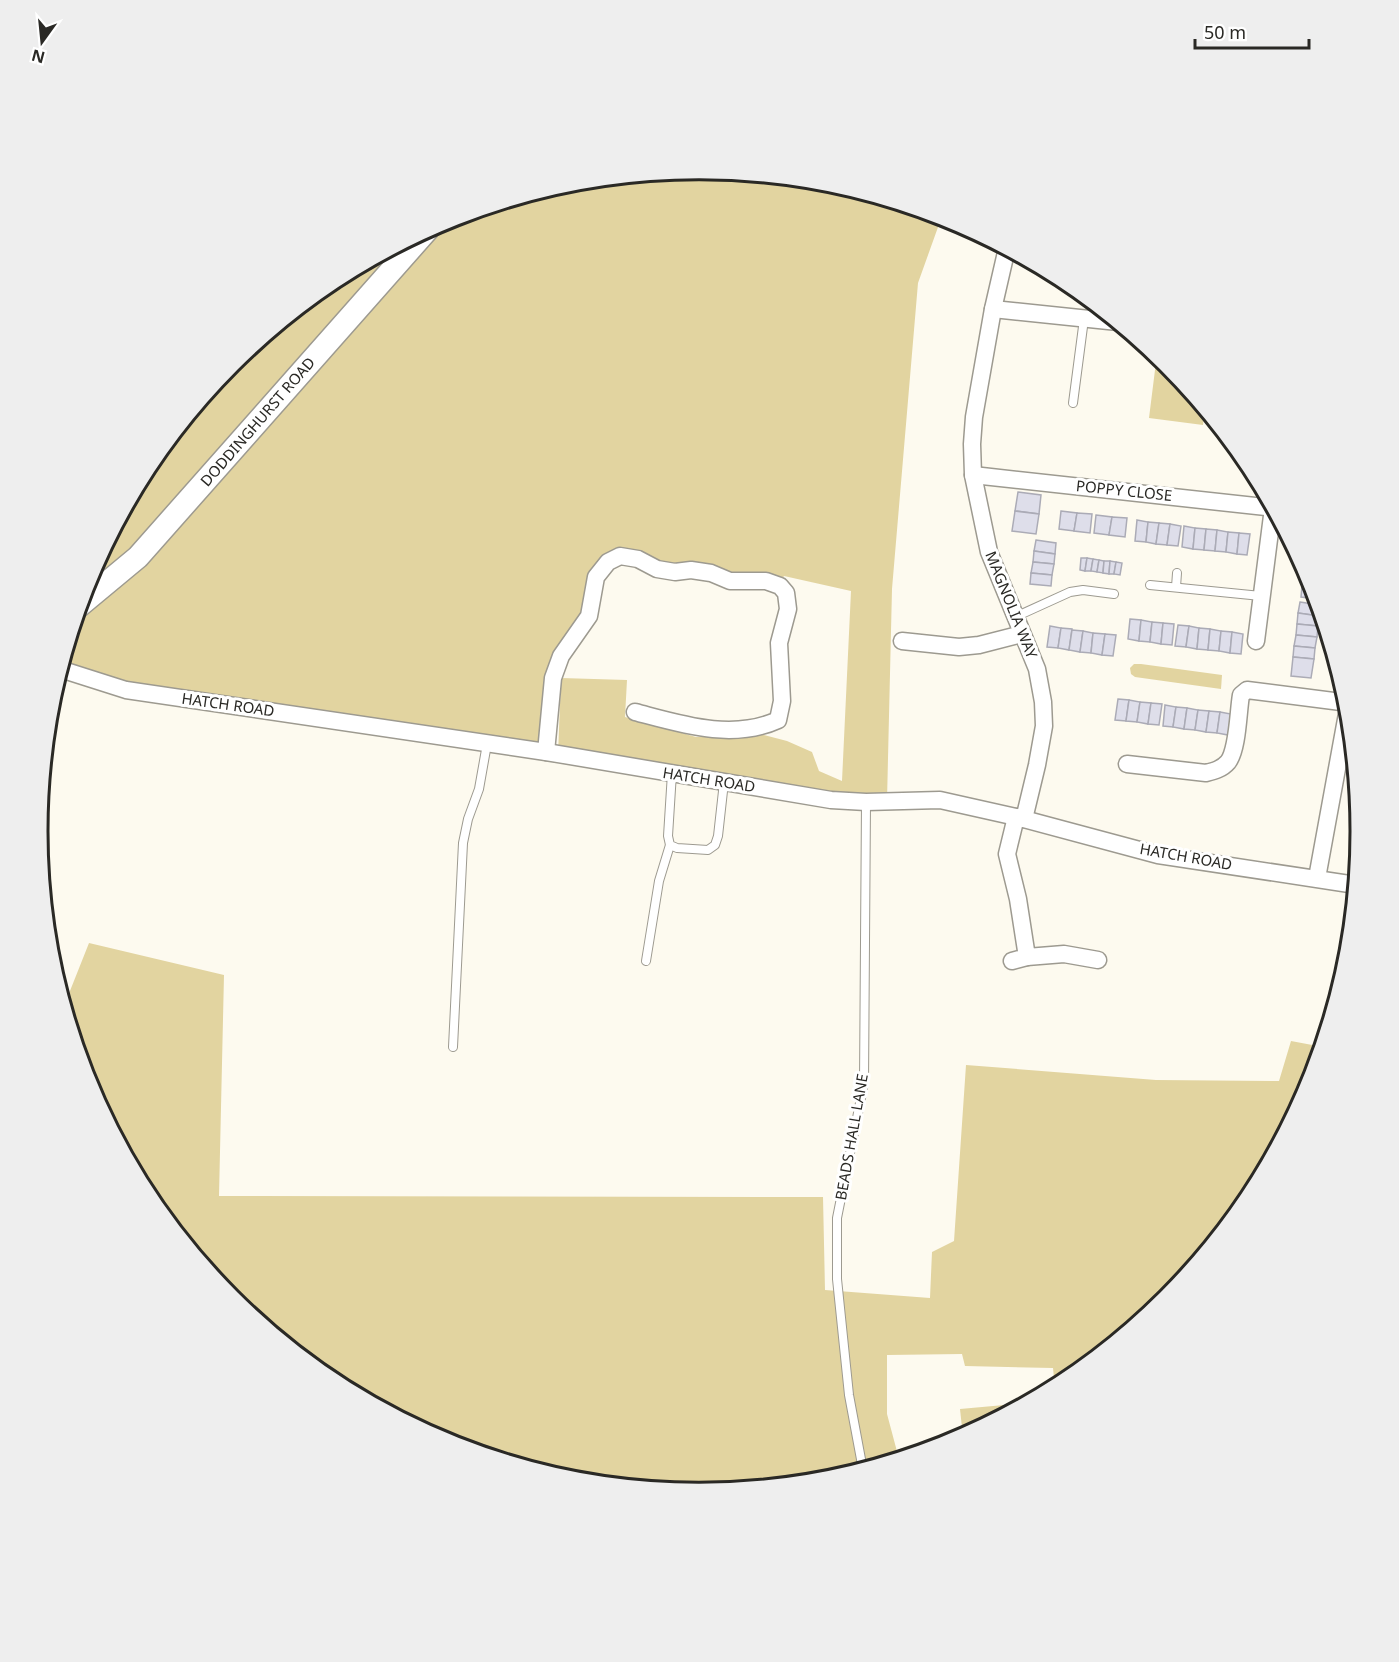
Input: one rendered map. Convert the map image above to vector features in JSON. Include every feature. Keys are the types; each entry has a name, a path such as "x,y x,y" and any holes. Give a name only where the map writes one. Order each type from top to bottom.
{"street":[{"name":"DODDINGHURST ROAD","path":"94,594 138,557 413,246"},
{"name":"MAGNOLIA WAY","path":"1005,256 993,309 974,417 973,475 989,552 1039,676 1043,702 1044,726 1037,765 1007,854 1018,899 1019,959 1064,954 1098,960"},
{"path":"993,309 1104,321"},
{"name":"POPPY CLOSE","path":"973,475 1265,507"},
{"path":"1256,641 1272,519"},
{"path":"546,752 553,678 561,656 589,616 596,577 608,562 620,556 638,559 657,569 711,573 730,581 766,581 780,586 786,593 788,609 779,643 782,701 778,720 764,726 724,731 635,712"},
{"path":"903,641 959,647 979,645 1022,634"},
{"name":"HATCH ROAD","path":"68,672 126,690 546,752 831,800 866,802 940,800 1020,818 1158,855 1349,884"},
{"path":"1127,765 1206,773 1218,770 1228,761 1233,750 1241,695 1247,690 1337,702"},
{"path":"1317,878 1343,735"}],"lane":[{"path":"1073,403 1084,319"},
{"path":"1176,587 1177,573"},
{"path":"1150,585 1262,597"},
{"path":"1014,617 1070,592 1083,590 1114,594"},
{"path":"453,1047 463,843 468,819 479,789 486,744"},
{"path":"645,961 659,881 670,845 668,826 672,774"},
{"path":"670,845 677,848 708,850 715,845 724,782"},
{"name":"BEADS HALL LANE","path":"861,1462 849,1395 837,1269 837,1218 864,1083 866,802"}],"shaded area":[{"path":"700,180 785,185 868,202 939,225 918,283 892,589 887,801 558,755 561,678 627,680 625,717 696,737 760,734 787,741 812,752 819,771 842,781 851,591 784,576 779,585 608,562 589,616 561,656 546,752 261,709 68,671 83,622 115,543 158,469 210,401 239,370 303,314 338,289 411,247 450,229 531,202 614,185"},
{"path":"1156,366 1204,419 1203,425 1149,418"},
{"path":"1134,664 1222,675 1221,689 1135,677 1131,674 1130,668"},
{"path":"89,943 224,975 219,1196 823,1197 825,1290 930,1298 932,1252 954,1241 966,1065 1156,1080 1279,1081 1291,1041 1314,1045 1284,1119 1264,1157 1216,1228 1160,1292 1129,1321 1061,1373 1054,1377 1053,1368 965,1366 962,1354 887,1355 887,1414 897,1452 827,1470 785,1477 742,1481 657,1481 572,1470 490,1448 450,1433 411,1415 338,1373 270,1321 210,1261 183,1228 135,1157 98,1080 69,994"},
{"path":"1007,1405 962,1427 960,1409"}],"building":[{"path":"1018,492 1041,495 1039,514 1015,511"},
{"path":"1015,511 1039,514 1036,534 1012,531"},
{"path":"1061,511 1077,513 1074,531 1059,529"},
{"path":"1077,513 1092,514 1090,533 1074,531"},
{"path":"1096,515 1112,517 1109,535 1094,533"},
{"path":"1112,517 1127,518 1125,537 1109,535"},
{"path":"1137,520 1148,522 1146,542 1135,541"},
{"path":"1148,522 1159,523 1156,544 1146,542"},
{"path":"1159,523 1170,524 1167,545 1156,544"},
{"path":"1170,524 1181,526 1178,546 1167,545"},
{"path":"1184,526 1195,528 1193,549 1182,547"},
{"path":"1195,528 1206,529 1204,550 1193,549"},
{"path":"1206,529 1217,530 1215,551 1204,550"},
{"path":"1217,530 1228,532 1226,552 1215,551"},
{"path":"1228,532 1239,533 1237,554 1226,552"},
{"path":"1239,533 1250,534 1247,555 1237,554"},
{"path":"1036,540 1056,543 1055,554 1034,551"},
{"path":"1034,551 1055,554 1054,564 1033,562"},
{"path":"1081,558 1087,558 1085,571 1080,570"},
{"path":"1087,558 1093,559 1091,571 1085,571"},
{"path":"1093,559 1099,560 1097,572 1091,571"},
{"path":"1099,560 1104,561 1103,573 1097,572"},
{"path":"1104,561 1110,561 1109,574 1103,573"},
{"path":"1110,561 1116,562 1114,574 1109,574"},
{"path":"1033,562 1054,564 1052,575 1031,573"},
{"path":"1116,562 1122,563 1120,575 1114,574"},
{"path":"1031,573 1052,575 1051,586 1030,584"},
{"path":"1302,586 1303,586 1307,598 1301,597"},
{"path":"1300,602 1309,603 1313,615 1298,613"},
{"path":"1298,613 1313,615 1317,626 1297,624"},
{"path":"1130,619 1141,620 1139,641 1128,639"},
{"path":"1141,620 1152,622 1150,642 1139,641"},
{"path":"1152,622 1163,623 1161,644 1150,642"},
{"path":"1163,623 1174,624 1172,645 1161,644"},
{"path":"1297,624 1317,626 1317,637 1296,635"},
{"path":"1178,625 1189,626 1186,647 1175,646"},
{"path":"1050,626 1061,628 1058,648 1047,647"},
{"path":"1189,626 1199,628 1197,649 1186,647"},
{"path":"1061,628 1072,629 1069,650 1058,648"},
{"path":"1199,628 1210,629 1208,650 1197,649"},
{"path":"1210,629 1221,631 1219,651 1208,650"},
{"path":"1072,630 1083,631 1080,652 1069,650"},
{"path":"1083,631 1093,633 1091,653 1080,652"},
{"path":"1221,631 1232,632 1230,653 1219,651"},
{"path":"1232,632 1243,634 1241,654 1230,653"},
{"path":"1093,633 1105,634 1102,655 1091,653"},
{"path":"1105,634 1116,635 1113,656 1102,655"},
{"path":"1296,635 1317,637 1315,648 1294,646"},
{"path":"1294,646 1315,648 1314,659 1293,657"},
{"path":"1293,657 1314,659 1311,678 1291,676"},
{"path":"1118,699 1129,700 1126,721 1115,720"},
{"path":"1129,700 1140,702 1137,722 1126,721"},
{"path":"1140,702 1151,703 1148,724 1137,722"},
{"path":"1151,703 1162,704 1159,725 1148,724"},
{"path":"1165,705 1176,707 1173,727 1163,726"},
{"path":"1176,707 1187,708 1184,729 1173,727"},
{"path":"1187,708 1198,710 1195,730 1184,729"},
{"path":"1198,710 1209,711 1206,732 1195,730"},
{"path":"1209,711 1220,712 1217,733 1206,732"},
{"path":"1220,712 1231,714 1228,735 1217,733"}]}
